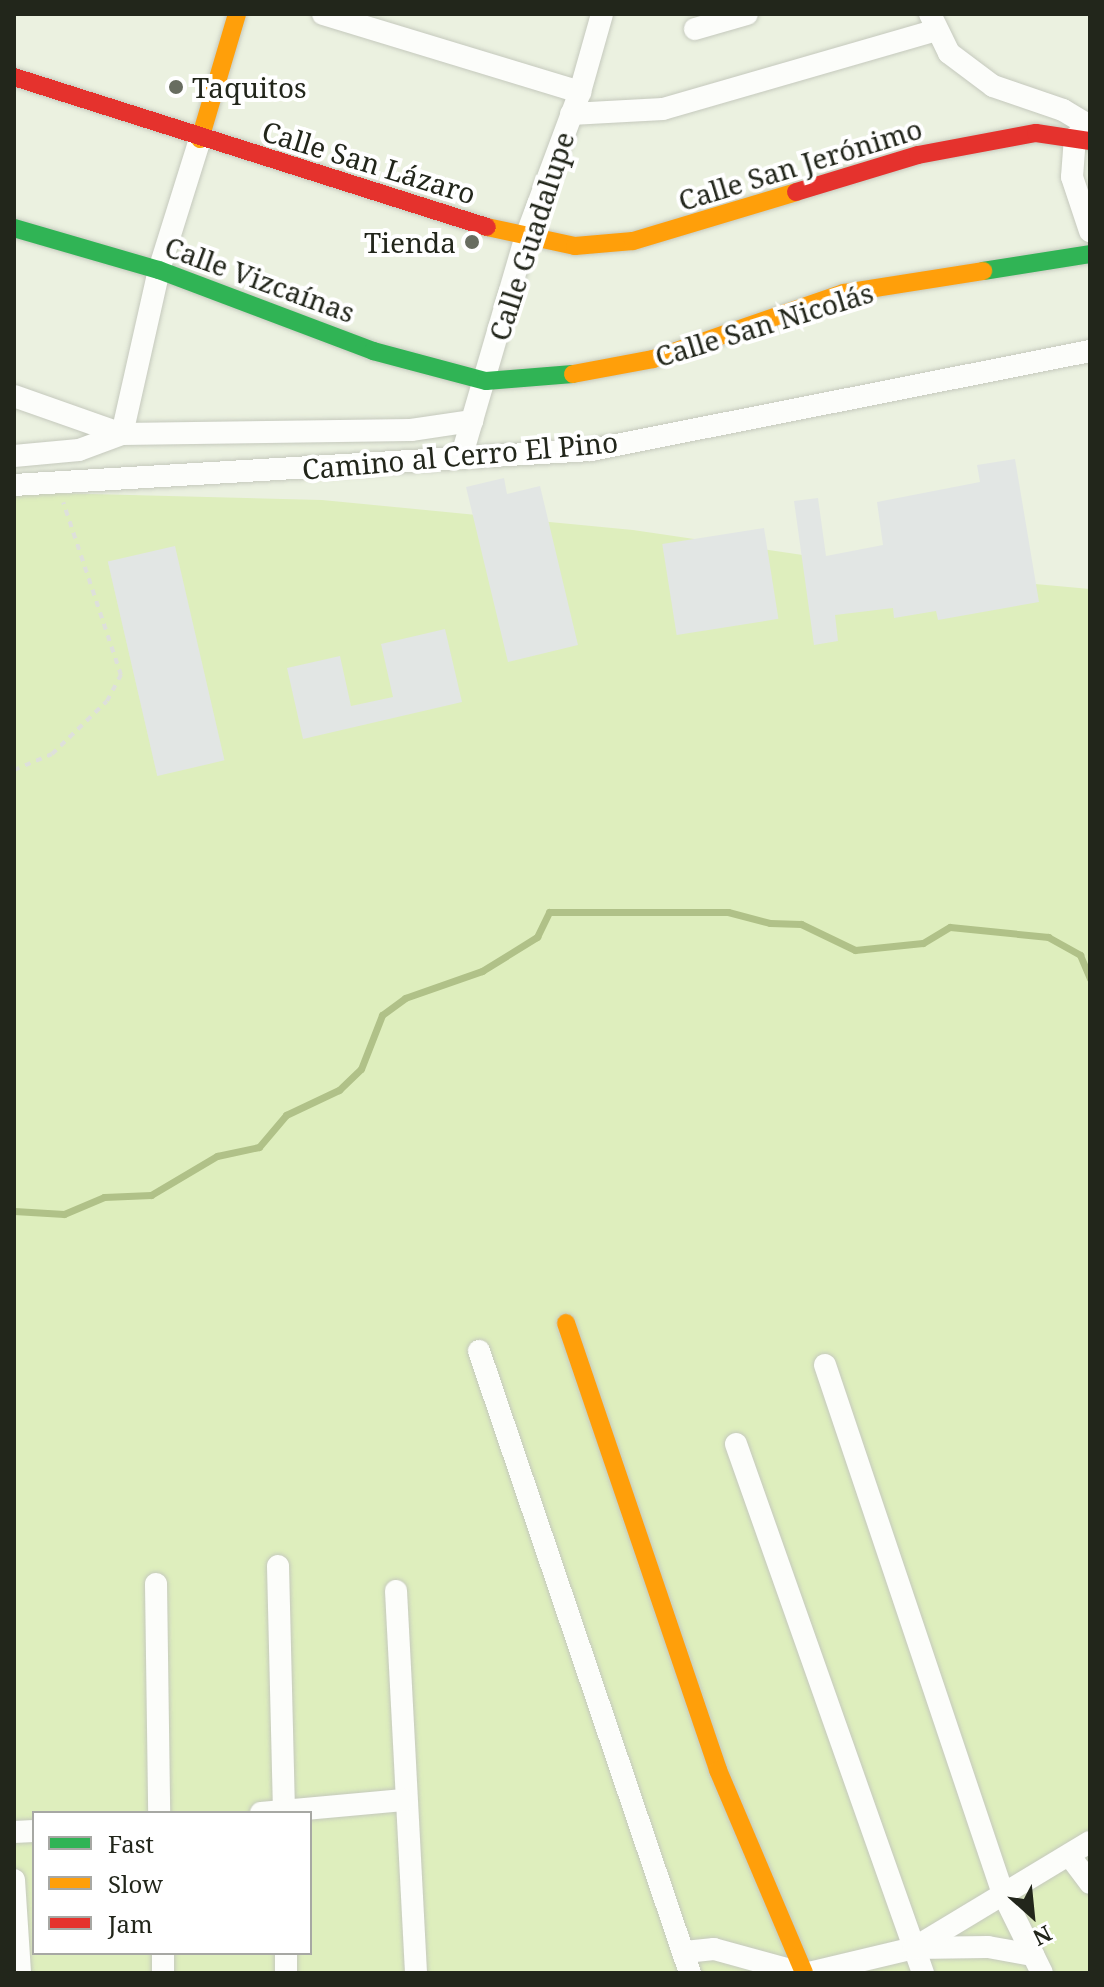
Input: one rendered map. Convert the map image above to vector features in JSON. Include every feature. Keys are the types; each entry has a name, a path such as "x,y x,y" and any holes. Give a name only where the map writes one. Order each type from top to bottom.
{"street":[{"path":"122,434 159,270 237,14"},
{"path":"323,14 580,92"},
{"name":"Calle Guadalupe","path":"461,458 525,239 580,92 602,14"},
{"path":"695,29 747,14"},
{"path":"571,114 663,109 933,22 949,53 993,86 1085,135 1072,177 1090,231"},
{"name":"Calle San Lázaro","path":"14,77 200,139 525,239"},
{"name":"Calle San Jerónimo","path":"525,239 575,246 633,241 918,155 1036,133 1085,135"},
{"name":"Calle Vizcaínas","path":"14,228 159,270 373,351 486,381"},
{"name":"Calle San Nicolás","path":"486,381 559,377 653,359 844,293 1090,254"},
{"name":"Camino al Cerro El Pino","path":"14,485 591,450 1090,351"},
{"path":"14,396 122,434"},
{"path":"14,456 79,450 122,434 411,430 472,421"},
{"path":"566,1323 718,1770 805,1973"},
{"path":"479,1351 687,1963 714,1949 805,1973 914,1948 988,1947 1037,1964"},
{"path":"825,1365 1003,1894 1037,1964"},
{"path":"736,1444 923,1973"},
{"path":"278,1566 284,1811"},
{"path":"156,1584 159,1811"},
{"path":"396,1591 403,1800 416,1973"},
{"path":"294,1811 403,1800"},
{"path":"914,1948 1090,1842"},
{"path":"1069,1855 1090,1883"},
{"path":"14,1880 20,1973"}],"path":[{"path":"14,770 52,754 107,701 121,675 57,484"}],"green space":[{"path":"14,492 322,500 633,530 945,576 1090,589 1090,1973 14,1973"}],"building":[{"path":"1015,459 1039,602 938,620 936,611 894,618 893,608 835,615 838,641 814,645 794,501 818,498 826,556 883,545 877,502 980,482 977,465"},
{"path":"504,478 507,494 540,486 578,645 508,662 466,487"},
{"path":"764,528 778,619 677,635 662,544"},
{"path":"175,546 224,760 157,776 108,562"},
{"path":"445,629 462,702 303,739 287,668 340,656 351,706 393,697 381,644"}],"waterway":[{"path":"14,1211 64,1214 104,1197 151,1195 217,1156 259,1147 286,1115 339,1090 361,1069 382,1015 405,998 482,971 537,937 549,912 728,912 770,923 801,924 855,950 923,943 950,927 1048,937 1080,955 1090,979"}],"traffic: fast":[{"path":"14,228 159,270 373,351 486,381 573,374"},
{"path":"983,271 1090,254"}],"traffic: slow":[{"path":"200,139 237,14"},
{"path":"487,227 575,246 633,241 796,192"},
{"path":"573,374 653,359 844,293 983,271"},
{"path":"566,1323 718,1770 804,1973"}],"traffic: jam":[{"path":"14,77 487,227"},
{"path":"796,192 918,155 1036,133 1090,141"}],"place":[{"name":"Taquitos","path":"176,87"},
{"name":"Tienda","path":"472,242"}]}
